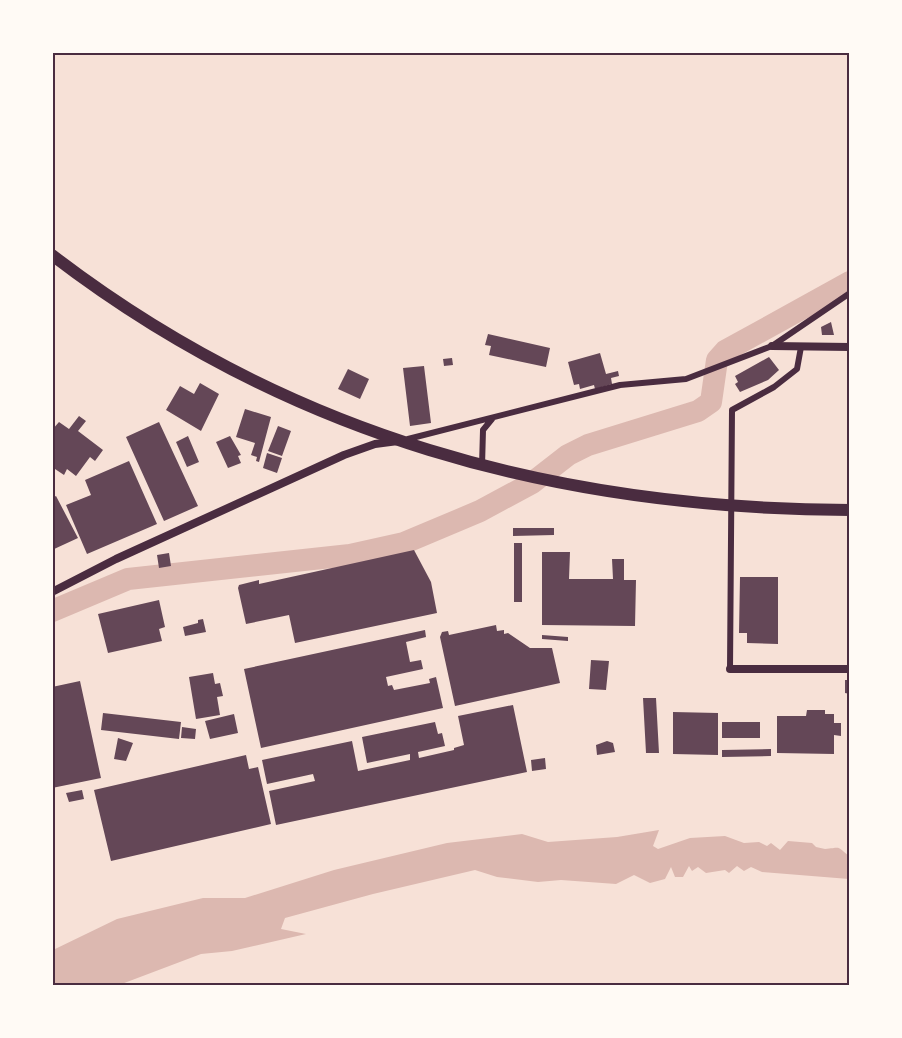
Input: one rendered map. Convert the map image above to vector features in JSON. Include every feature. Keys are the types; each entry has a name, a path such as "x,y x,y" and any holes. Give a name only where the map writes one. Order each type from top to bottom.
{"highway":[{"path":"52,255 153,325 233,371 326,414 398,441 482,466 552,483 642,497 730,506 849,510"}],"street":[{"path":"52,592 116,558 344,455 375,444 433,435 620,385 686,379 772,346 849,293"},
{"path":"772,346 849,347"},
{"path":"801,346 797,369 774,387 732,410 730,669 849,669"},
{"path":"482,466 483,430 492,419"}],"shaded area":[{"path":"659,830 653,846 658,849 690,838 725,836 744,843 759,842 767,846 771,843 780,850 788,841 812,843 816,847 825,849 839,848 849,856 849,879 762,872 751,867 744,871 737,866 729,873 725,870 706,873 698,867 692,871 689,866 683,877 675,877 671,867 665,879 650,883 634,875 616,884 561,880 538,882 497,877 475,870 285,918 281,929 306,934 232,951 201,954 119,985 53,985 53,950 117,919 203,898 245,898 334,870 447,843 522,834 548,842 617,837"}],"building":[{"path":"831,322 834,335 822,335 821,327"},
{"path":"488,334 550,348 546,367 489,355 491,346 485,345"},
{"path":"600,353 606,374 618,371 619,376 611,378 612,384 595,389 594,385 580,389 579,384 574,385 568,362"},
{"path":"769,357 779,370 768,380 740,392 735,384 738,382 735,376"},
{"path":"452,358 453,365 444,366 443,359"},
{"path":"424,366 431,423 410,426 403,368"},
{"path":"348,369 369,379 360,399 338,389"},
{"path":"200,383 219,394 201,431 166,410 180,386 194,394"},
{"path":"245,409 271,417 259,462 256,461 257,457 251,455 255,443 236,437"},
{"path":"79,416 86,421 78,431 103,450 95,461 90,457 76,476 67,469 64,475 52,467 52,430 59,422 69,429"},
{"path":"159,422 198,506 164,521 126,437"},
{"path":"278,426 291,431 282,456 268,451"},
{"path":"188,436 199,462 187,467 176,442"},
{"path":"230,436 241,455 238,456 241,463 228,468 216,442"},
{"path":"267,453 282,458 277,473 263,468"},
{"path":"129,461 157,524 87,554 66,505 91,495 85,480"},
{"path":"56,496 78,538 52,550 52,498"},
{"path":"513,528 554,528 554,535 513,536"},
{"path":"514,543 522,543 522,602 514,602"},
{"path":"414,550 431,582 437,613 295,643 289,615 246,624 239,585 259,580 259,584"},
{"path":"542,552 570,552 569,579 613,579 612,559 624,559 624,580 636,580 635,626 542,625"},
{"path":"169,553 171,566 159,568 157,555"},
{"path":"740,577 778,577 778,644 747,643 747,633 739,633"},
{"path":"159,600 165,627 159,629 162,641 108,653 98,614"},
{"path":"203,619 206,632 185,636 183,627 198,623 198,620"},
{"path":"496,625 497,631 504,630 504,634 508,633 530,648 552,648 560,683 455,706 440,637 442,632 448,631 449,635"},
{"path":"425,630 426,637 406,642 410,662 421,660 423,669 386,677 388,686 392,685 394,690 430,683 429,679 436,677 443,708 261,748 244,669"},
{"path":"542,635 568,637 568,641 542,639"},
{"path":"591,660 609,661 606,690 589,689"},
{"path":"213,673 215,684 220,683 223,696 217,697 220,715 196,719 189,677"},
{"path":"845,680 850,680 850,694 845,693"},
{"path":"80,681 101,778 52,788 52,687"},
{"path":"643,698 656,698 659,753 646,753"},
{"path":"513,705 527,772 276,825 269,791 315,781 313,774 267,784 262,760 352,741 358,771 410,760 410,754 367,763 362,737 435,722 438,734 442,733 445,746 418,752 419,758 454,750 464,745 458,716"},
{"path":"807,710 825,710 825,714 834,714 834,723 841,723 841,736 834,735 834,754 777,753 777,716 806,716"},
{"path":"673,712 718,713 718,755 673,754"},
{"path":"103,713 181,722 179,739 101,730"},
{"path":"234,714 238,733 210,739 205,721"},
{"path":"722,722 760,722 760,738 722,738"},
{"path":"182,727 196,729 195,739 181,738"},
{"path":"118,738 133,743 126,761 114,759"},
{"path":"607,741 613,743 615,752 597,755 596,745"},
{"path":"771,749 771,756 722,757 722,750"},
{"path":"246,755 249,769 258,767 271,824 111,861 94,790"},
{"path":"545,758 546,769 532,771 531,760"},
{"path":"82,790 84,799 69,802 66,793"}],"waterway":[{"path":"52,611 128,579 350,555 404,543 480,511 532,483 568,455 588,445 698,411 711,402 717,360 725,351 850,282"}]}
